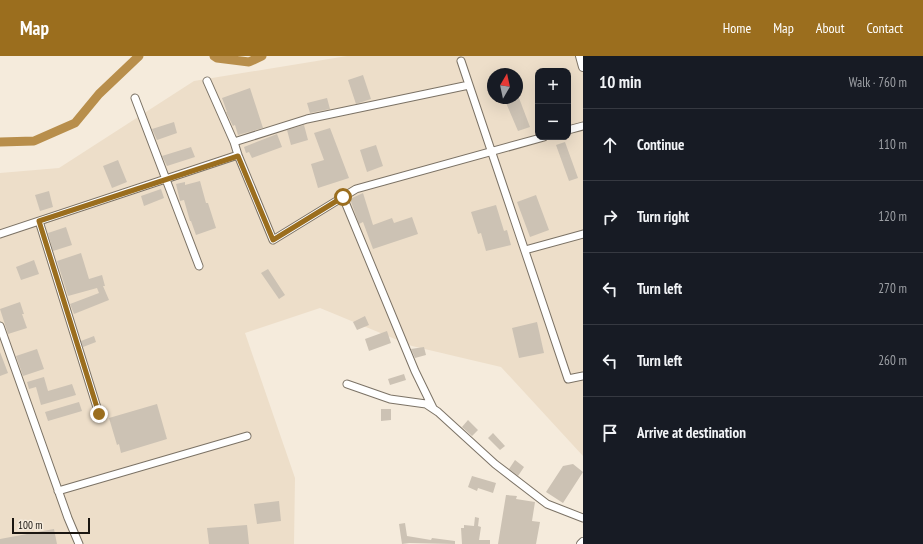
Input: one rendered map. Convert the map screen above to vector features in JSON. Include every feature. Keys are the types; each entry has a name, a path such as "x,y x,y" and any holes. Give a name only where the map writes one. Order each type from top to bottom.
{"main road":[{"path":"580,56 583,67"}],"street":[{"path":"461,61 568,379 583,376"},
{"path":"207,81 234,142 238,156 273,240 356,189 535,139"},
{"path":"234,142 307,119 469,85"},
{"path":"135,98 199,266"},
{"path":"571,129 583,126"},
{"path":"0,234 238,156"},
{"path":"343,197 415,371 433,408"},
{"path":"39,221 99,414"},
{"path":"525,250 583,234"},
{"path":"0,326 58,491 79,544"},
{"path":"347,384 390,399 426,404 438,412 495,464 547,504 583,518"},
{"path":"58,491 247,436"}],"shaded area":[{"path":"347,56 583,56 583,456 501,367 412,346 320,308 245,333 295,478 294,544 0,544 0,173 59,168 194,81"}],"building":[{"path":"363,75 371,99 356,104 348,80"},
{"path":"250,88 263,128 238,135 235,125 233,126 226,112 222,98"},
{"path":"327,98 330,109 310,113 307,103"},
{"path":"507,104 521,104 530,127 518,131"},
{"path":"174,122 177,133 157,140 152,129"},
{"path":"304,125 308,140 291,145 287,130"},
{"path":"330,128 349,178 318,188 311,164 324,160 314,133"},
{"path":"277,134 282,147 252,158 249,152 246,153 244,147"},
{"path":"565,142 578,178 569,181 556,145"},
{"path":"376,145 383,166 367,172 360,150"},
{"path":"191,147 195,157 167,166 162,156"},
{"path":"118,160 127,182 112,188 103,166"},
{"path":"200,181 206,203 208,203 216,228 196,235 184,200 180,201 176,184 185,182 185,185"},
{"path":"161,189 164,198 144,206 141,196"},
{"path":"49,191 53,207 40,211 35,195"},
{"path":"363,193 373,225 392,218 394,223 412,217 418,234 373,249 363,222 359,224 350,199"},
{"path":"536,195 549,230 530,237 517,202"},
{"path":"496,205 504,231 507,230 511,245 486,251 481,233 478,234 471,212"},
{"path":"66,227 72,245 53,251 48,233"},
{"path":"81,253 89,279 102,275 105,286 103,286 109,300 74,314 70,304 99,293 97,288 68,296 57,261"},
{"path":"34,260 39,274 21,280 16,267"},
{"path":"268,269 285,295 279,299 261,273"},
{"path":"20,302 27,328 8,334 0,309"},
{"path":"365,316 369,325 357,330 353,322"},
{"path":"537,322 544,353 519,358 512,328"},
{"path":"387,331 391,343 369,351 365,339"},
{"path":"94,336 96,342 83,347 81,341"},
{"path":"424,347 426,355 415,358 411,349"},
{"path":"37,349 44,369 23,376 16,356"},
{"path":"0,352 8,373 0,376"},
{"path":"404,374 406,380 390,385 388,379"},
{"path":"44,377 48,391 72,384 76,395 41,405 36,387 29,389 27,382"},
{"path":"79,402 82,411 48,421 45,412"},
{"path":"157,404 167,439 121,453 109,418"},
{"path":"381,409 391,409 391,420 381,421"},
{"path":"468,420 478,430 472,436 462,427"},
{"path":"493,433 505,446 500,450 488,438"},
{"path":"515,460 524,467 518,476 509,469"},
{"path":"573,464 583,472 563,503 546,492 563,466"},
{"path":"472,476 496,483 493,493 478,488 477,491 468,487"},
{"path":"506,495 517,496 516,499 535,502 532,521 540,522 536,544 498,544"},
{"path":"279,501 281,521 257,524 254,504"},
{"path":"475,517 479,518 478,526 481,527 479,540 490,540 490,544 462,544 461,528 464,528 464,525 474,526"},
{"path":"405,523 407,536 431,540 432,538 455,541 455,544 402,544 399,524"},
{"path":"247,525 249,544 209,544 207,528"},
{"path":"54,529 57,544 0,544 0,539"}],"waterway":[{"path":"0,142 34,141 75,123 99,94 139,56"},
{"path":"214,56 217,58 249,62 262,56"}],"route":[{"path":"99,414 39,221 238,156 273,240 343,197"}]}
